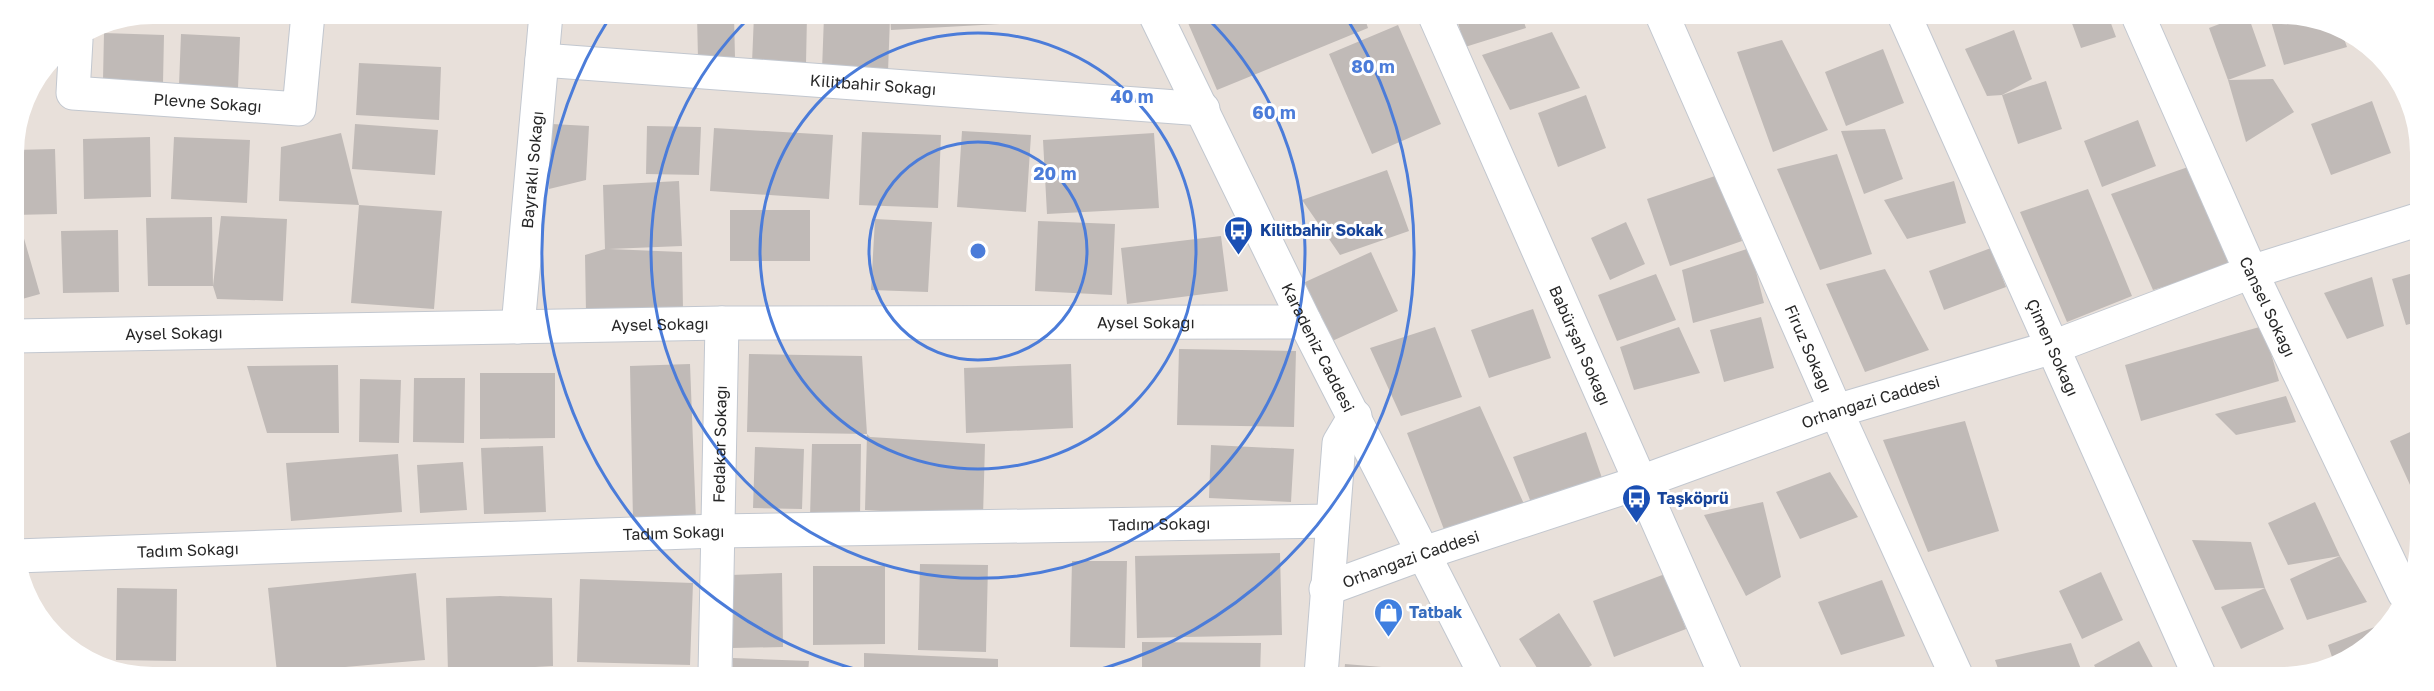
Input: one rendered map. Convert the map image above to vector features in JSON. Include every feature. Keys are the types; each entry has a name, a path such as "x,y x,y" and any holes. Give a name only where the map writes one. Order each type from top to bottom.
{"street":[{"name":"Plevne Sokağı","path":"75,50 73,93 299,109 307,24"},
{"name":"Bayraklı Sokağı","path":"518,327 545,24"},
{"name":"Karadeniz Caddesi","path":"1160,24 1305,322 1481,667"},
{"name":"Babürşah Sokağı","path":"1439,24 1722,667"},
{"name":"Firuz Sokağı","path":"1666,24 1836,411 1953,667"},
{"name":"Çimen Sokağı","path":"1908,24 2196,667"},
{"name":"Cansel Sokağı","path":"2142,24 2251,272 2401,587"},
{"name":"Kilitbahir Sokağı","path":"542,60 1203,109"},
{"name":"Orhangazi Caddesi","path":"1326,590 1424,553 1641,482 1836,411 2053,347 2251,272 2410,222"},
{"name":"Aysel Sokağı","path":"24,336 722,323 1305,322"},
{"name":"Fedakar Sokağı","path":"715,667 722,323"},
{"path":"1321,667 1339,443 1355,416"},
{"name":"Tadım Sokağı","path":"25,555 717,531 1332,521"}],"building":[{"path":"697,24 734,24 735,58 698,59"},
{"path":"754,24 807,24 806,64 752,63"},
{"path":"824,24 890,24 888,72 822,70"},
{"path":"891,24 1001,24 891,30"},
{"path":"1188,24 1367,24 1368,28 1217,90"},
{"path":"1458,24 1525,24 1526,28 1465,47"},
{"path":"2072,24 2111,24 2116,37 2081,48"},
{"path":"2219,24 2251,24 2266,66 2228,80 2209,28"},
{"path":"2272,24 2315,28 2345,40 2347,47 2284,65"},
{"path":"1398,25 1441,124 1372,154 1329,54"},
{"path":"2014,30 2032,79 2002,95 1987,96 1965,49"},
{"path":"1552,32 1580,88 1510,110 1482,55"},
{"path":"104,34 164,35 163,83 103,80"},
{"path":"181,34 240,37 238,88 179,85"},
{"path":"1782,40 1828,130 1773,152 1737,52"},
{"path":"1883,49 1904,103 1846,126 1825,72"},
{"path":"359,63 441,67 439,120 356,115"},
{"path":"2273,79 2294,112 2246,142 2228,80"},
{"path":"2046,81 2062,129 2018,144 2002,95"},
{"path":"1586,95 1606,148 1558,167 1538,113"},
{"path":"2372,101 2391,153 2331,175 2311,124"},
{"path":"2138,120 2156,166 2102,187 2084,141"},
{"path":"355,124 438,130 435,175 352,169"},
{"path":"552,124 589,126 586,180 549,189"},
{"path":"647,126 701,127 699,175 646,174"},
{"path":"714,128 833,135 829,199 710,191"},
{"path":"1885,129 1903,179 1864,194 1841,131"},
{"path":"962,131 1031,135 1026,212 957,207"},
{"path":"862,132 941,135 938,208 859,205"},
{"path":"341,133 359,205 279,201 281,147"},
{"path":"1154,133 1159,208 1047,214 1043,140"},
{"path":"150,137 151,197 84,199 83,139"},
{"path":"174,137 250,140 247,203 171,199"},
{"path":"55,149 57,214 24,215 24,150"},
{"path":"1837,154 1872,254 1820,270 1777,169"},
{"path":"2188,167 2230,267 2153,290 2111,194"},
{"path":"1387,170 1409,231 1340,255 1302,200"},
{"path":"1718,175 1742,241 1670,266 1647,199"},
{"path":"679,181 682,246 609,249 682,252 683,310 586,313 585,255 605,249 603,185"},
{"path":"1954,181 1966,223 1907,239 1884,200"},
{"path":"2088,189 2132,296 2067,322 2020,212"},
{"path":"359,205 442,211 434,309 351,303"},
{"path":"730,210 810,210 810,261 730,261"},
{"path":"221,216 287,219 283,301 217,299 213,286"},
{"path":"212,217 213,286 148,286 146,218"},
{"path":"875,219 932,222 928,292 871,290"},
{"path":"1038,221 1115,224 1112,295 1035,291"},
{"path":"1626,222 1645,264 1610,280 1591,238"},
{"path":"118,230 119,292 63,293 61,231"},
{"path":"1221,236 1228,291 1127,304 1121,248"},
{"path":"24,238 40,294 24,298"},
{"path":"1750,248 1764,303 1693,323 1682,270"},
{"path":"1991,248 2006,287 1944,310 1929,271"},
{"path":"1371,252 1398,311 1330,342 1303,283"},
{"path":"1885,269 1929,350 1865,372 1826,284"},
{"path":"1656,274 1676,320 1617,341 1598,295"},
{"path":"2410,274 2410,324 2406,325 2392,279"},
{"path":"2372,277 2384,326 2347,339 2324,293"},
{"path":"1533,309 1551,358 1489,378 1471,330"},
{"path":"1761,317 1774,368 1724,382 1710,330"},
{"path":"2263,326 2279,381 2141,421 2125,365"},
{"path":"1435,327 1462,397 1401,416 1370,348"},
{"path":"1679,327 1700,373 1634,390 1620,347"},
{"path":"1179,349 1296,351 1294,427 1177,425"},
{"path":"749,354 862,356 867,434 747,432"},
{"path":"690,364 696,520 633,521 630,366"},
{"path":"1071,364 1073,428 966,433 964,368"},
{"path":"338,365 339,433 267,433 247,366"},
{"path":"480,373 555,373 555,438 480,439"},
{"path":"414,378 465,378 464,443 413,442"},
{"path":"360,379 401,380 399,443 359,442"},
{"path":"2286,396 2296,422 2236,435 2215,414"},
{"path":"1480,406 1524,504 1445,532 1407,433"},
{"path":"1965,421 1999,531 1928,552 1883,440"},
{"path":"1586,432 1602,478 1532,505 1513,457"},
{"path":"2410,432 2410,485 2390,441"},
{"path":"867,434 870,437 985,444 983,517 865,510"},
{"path":"812,444 861,444 860,517 810,517"},
{"path":"1211,445 1294,449 1291,502 1209,498"},
{"path":"543,446 546,512 484,514 481,448"},
{"path":"755,447 804,449 802,509 753,508"},
{"path":"398,454 402,512 291,521 286,463"},
{"path":"463,462 467,510 420,513 417,465"},
{"path":"1830,472 1858,517 1800,539 1776,492"},
{"path":"1763,502 1781,577 1746,596 1704,515"},
{"path":"2315,502 2340,556 2288,565 2268,523"},
{"path":"2192,540 2251,542 2265,588 2215,590"},
{"path":"1280,553 1282,635 1137,638 1135,556"},
{"path":"2340,556 2367,602 2307,620 2290,579"},
{"path":"1072,561 1127,561 1125,648 1070,647"},
{"path":"920,564 988,565 986,652 918,650"},
{"path":"813,566 885,566 885,644 813,645"},
{"path":"2101,572 2123,620 2082,639 2059,591"},
{"path":"416,573 425,660 345,667 276,667 268,588"},
{"path":"782,573 783,647 732,648 731,575"},
{"path":"1665,574 1686,629 1614,657 1593,601"},
{"path":"580,579 693,583 690,665 577,662"},
{"path":"1882,580 1905,636 1841,655 1818,602"},
{"path":"117,588 177,589 176,661 116,660"},
{"path":"2265,588 2284,629 2241,649 2221,607"},
{"path":"500,596 552,598 553,666 448,667 446,598"},
{"path":"1559,613 1592,665 1589,667 1536,667 1519,639"},
{"path":"2374,627 2353,645 2332,657 2328,645"},
{"path":"2139,641 2153,667 2095,667 2094,665"},
{"path":"1142,642 1261,643 1260,667 1142,667"},
{"path":"2071,643 2080,667 1997,667 1995,660"},
{"path":"864,653 998,659 998,667 864,667"},
{"path":"733,658 809,661 809,667 733,667"},
{"path":"1345,664 1382,667 1345,667"}],"place":[{"name":"Kilitbahir Sokak","path":"1239,256"},
{"name":"Taşköprü","path":"1636,524"},
{"name":"Tatbak","path":"1388,638"}]}
